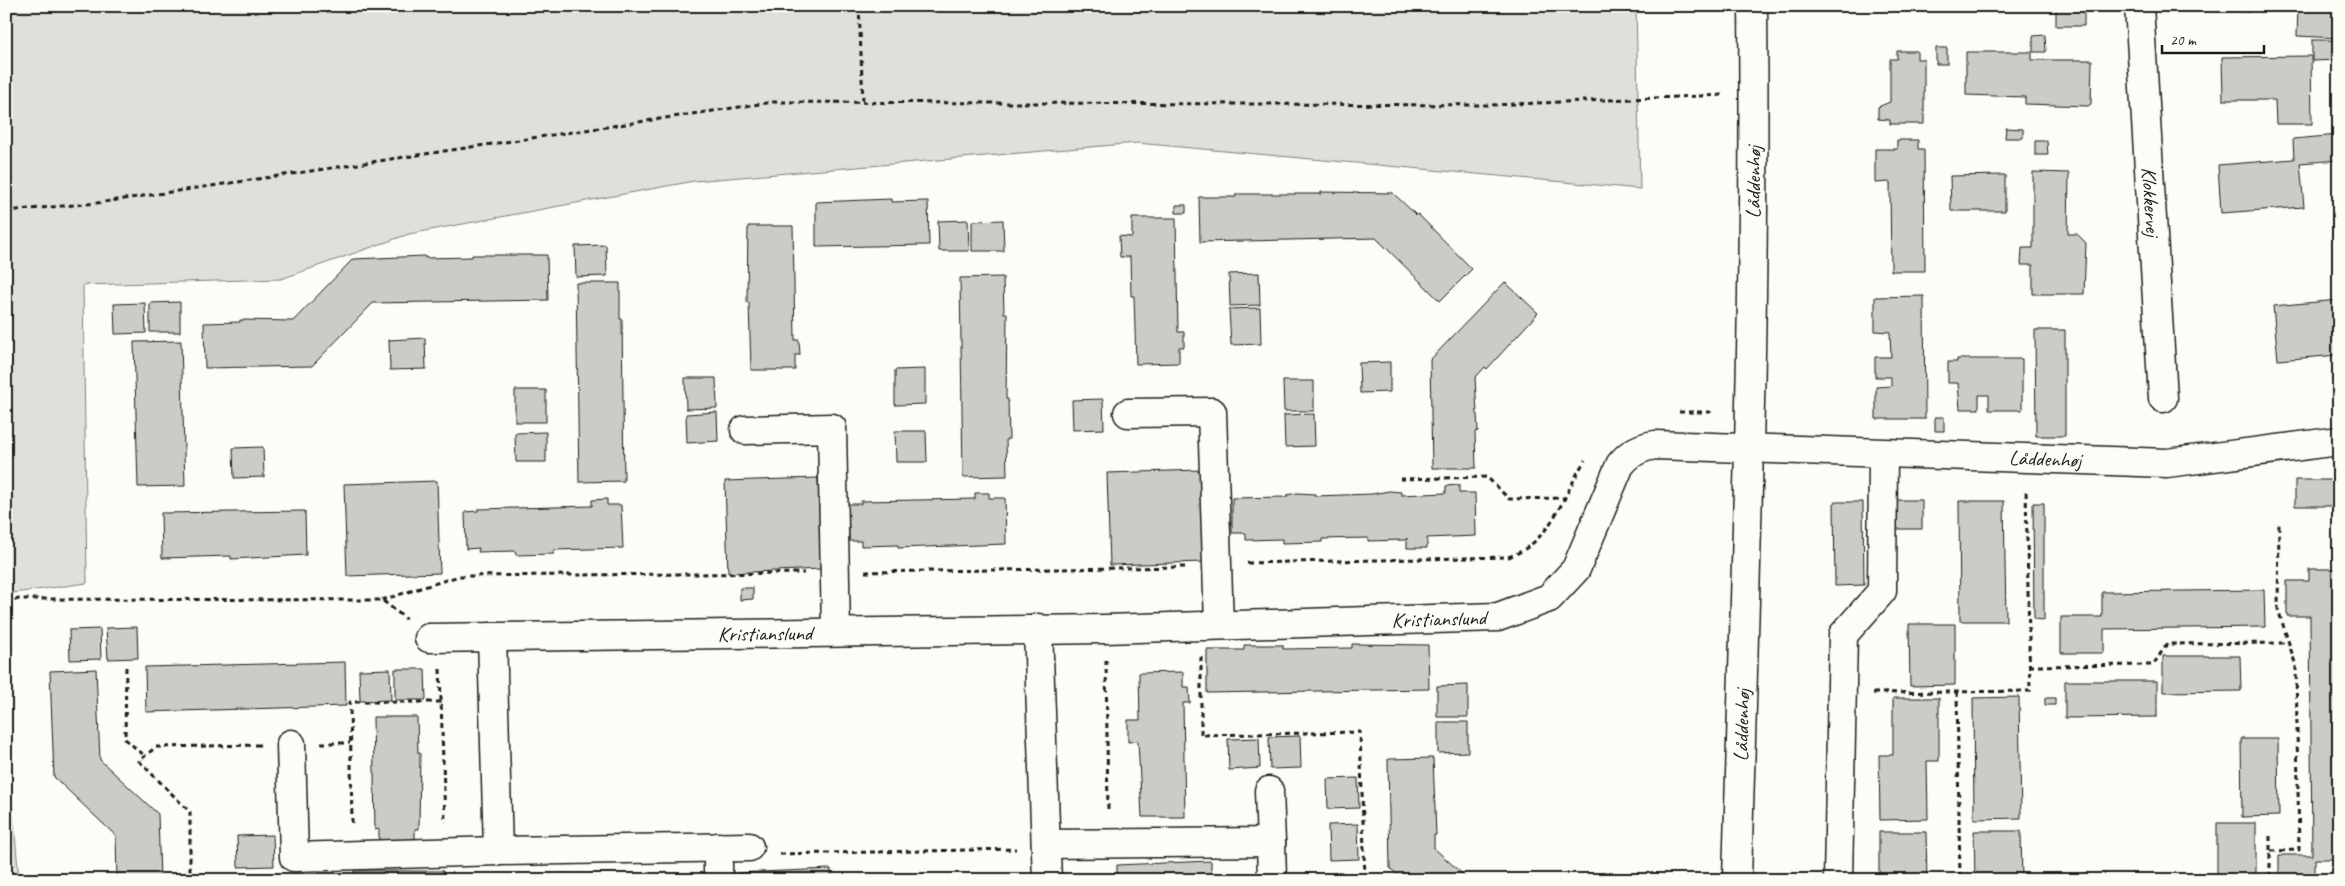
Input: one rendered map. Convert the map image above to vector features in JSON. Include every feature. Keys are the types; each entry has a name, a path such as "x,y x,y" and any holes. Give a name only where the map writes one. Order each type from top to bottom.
{"street":[{"name":"Låddenhøj","path":"1737,880 1749,449 1754,94 1753,6"},
{"name":"Klokkervej","path":"2140,6 2162,398"},
{"path":"1128,414 1212,412 1217,567 1210,625"},
{"path":"745,430 832,428 836,632"},
{"name":"Låddenhøj","path":"1749,449 2167,463 2339,441"},
{"name":"Kristianslund","path":"434,638 1106,628 1498,616 1549,598 1576,569 1620,465 1626,457 1644,447 1656,445 1749,449"},
{"path":"1838,880 1843,635 1882,591 1883,454"},
{"path":"1038,628 1047,880"},
{"path":"492,637 498,852"},
{"path":"291,744 294,857 750,847"},
{"path":"1269,791 1272,880"},
{"path":"1046,844 1271,842"},
{"path":"718,847 718,880"}],"path":[{"path":"859,6 863,102"},
{"path":"6,211 97,203 773,102 1492,105 1754,94"},
{"path":"1672,412 1710,412 1710,448"},
{"path":"6,602 19,599 382,600 459,576 1217,567 1246,563 1508,558 1521,553 1548,528 1588,456"},
{"path":"1842,693 2030,691 2026,458"},
{"path":"1400,479 1487,477 1509,499 1565,498"},
{"path":"2270,851 2300,850 2296,666 2278,609 2279,523"},
{"path":"382,600 434,638 441,702 446,853"},
{"path":"1210,625 1201,735 1360,732 1365,880"},
{"path":"1106,628 1108,843"},
{"path":"2029,666 2153,666 2167,644 2288,642"},
{"path":"126,667 125,738 145,756"},
{"path":"1957,692 1960,880"},
{"path":"352,856 350,702 441,702"},
{"path":"294,857 295,875 190,879 190,812 138,762 156,747 350,743"},
{"path":"2270,836 2270,880"},
{"path":"750,847 770,854 1030,848 1046,844"}],"shaded area":[{"path":"6,6 1636,6 1640,189 1137,143 694,181 409,234 281,279 83,285 87,583 6,594"},
{"path":"6,733 19,880 6,880"}],"building":[{"path":"2056,6 2084,6 2084,26 2056,26"},
{"path":"2206,6 2250,6 2250,12 2205,10"},
{"path":"2298,6 2339,6 2339,38 2297,36"},
{"path":"2045,35 2046,52 2033,52 2033,36"},
{"path":"2312,40 2339,40 2339,60 2312,61"},
{"path":"1936,48 1947,48 1947,64 1936,64"},
{"path":"1897,51 1917,51 1917,59 1924,59 1924,124 1890,124 1890,120 1878,119 1878,107 1890,102 1890,59 1897,59"},
{"path":"1966,52 2032,52 2032,60 2092,60 2091,104 2088,106 2025,104 2025,97 1966,95"},
{"path":"2311,56 2312,124 2276,124 2275,100 2223,100 2222,57"},
{"path":"2006,128 2023,129 2023,138 2005,138"},
{"path":"2339,135 2339,160 2300,163 2304,207 2221,213 2218,165 2294,159 2293,139"},
{"path":"1897,140 1918,140 1918,149 1924,149 1925,271 1891,271 1890,182 1875,183 1875,149 1897,149"},
{"path":"2035,141 2047,141 2048,155 2035,155"},
{"path":"2033,172 2069,173 2068,234 2077,234 2086,243 2084,294 2033,294 2033,265 2021,265 2022,248 2033,248"},
{"path":"2005,175 2005,211 1951,211 1950,176"},
{"path":"1321,192 1393,193 1416,215 1418,214 1472,269 1440,301 1376,238 1200,242 1199,197 1236,197 1236,194 1321,194"},
{"path":"891,199 891,202 928,201 929,245 816,247 816,202"},
{"path":"1176,205 1186,205 1186,213 1176,213"},
{"path":"1132,218 1176,218 1178,332 1184,332 1184,347 1179,347 1179,363 1136,364 1134,296 1131,296 1130,257 1120,257 1119,236 1132,237"},
{"path":"968,220 969,251 939,251 938,221"},
{"path":"1003,220 1004,251 972,251 972,221"},
{"path":"748,226 793,226 795,340 799,340 800,355 795,355 795,370 751,370 749,302 747,303"},
{"path":"606,245 607,276 576,277 575,246"},
{"path":"472,255 547,255 548,300 373,303 312,366 205,368 204,323 240,322 240,320 293,321 353,259 425,256 425,258 472,257"},
{"path":"1259,273 1260,305 1230,306 1229,274"},
{"path":"1003,277 1004,313 1007,313 1006,399 1008,399 1009,439 1006,439 1007,476 963,477 960,278"},
{"path":"1505,282 1538,313 1487,369 1485,367 1475,378 1478,431 1475,432 1476,468 1432,468 1430,360"},
{"path":"576,283 620,283 624,481 579,482"},
{"path":"1924,296 1925,419 1876,419 1876,387 1891,386 1891,377 1875,377 1875,357 1891,357 1890,332 1875,331 1875,297"},
{"path":"2339,300 2339,355 2278,360 2273,306"},
{"path":"180,302 180,332 150,332 150,303"},
{"path":"145,303 146,333 115,334 114,304"},
{"path":"1260,308 1261,344 1231,345 1229,309"},
{"path":"2035,330 2065,330 2065,436 2036,436"},
{"path":"425,338 426,369 390,370 389,340"},
{"path":"181,341 185,486 138,487 134,342"},
{"path":"1957,359 2022,359 2022,410 1989,410 1989,395 1979,395 1979,409 1960,409 1958,383 1948,383 1948,362 1957,362"},
{"path":"1390,362 1390,392 1360,393 1359,363"},
{"path":"925,369 925,404 895,405 895,370"},
{"path":"685,378 716,378 717,408 686,409"},
{"path":"1283,381 1314,381 1314,411 1284,411"},
{"path":"515,390 546,390 546,422 515,422"},
{"path":"1103,399 1104,429 1073,430 1072,400"},
{"path":"717,412 718,441 687,443 686,414"},
{"path":"1314,414 1315,446 1285,447 1284,415"},
{"path":"1935,417 1944,417 1944,431 1935,431"},
{"path":"895,431 926,431 927,462 896,462"},
{"path":"546,432 546,462 516,462 515,433"},
{"path":"263,447 264,477 234,478 233,448"},
{"path":"1201,470 1204,562 1110,565 1107,473"},
{"path":"818,478 822,569 728,573 725,481"},
{"path":"2295,480 2339,480 2339,506 2295,506"},
{"path":"437,481 440,573 347,576 344,484"},
{"path":"1459,485 1459,493 1475,493 1476,536 1427,538 1427,548 1407,548 1407,538 1405,540 1368,541 1368,538 1322,539 1322,542 1282,543 1282,539 1246,540 1246,533 1232,533 1232,498 1287,497 1287,495 1297,493 1315,494 1315,496 1372,494 1389,491 1401,492 1401,495 1446,493 1446,486"},
{"path":"975,493 989,493 989,498 1005,498 1006,544 898,548 898,545 861,546 861,541 849,541 848,504 861,504 861,501 975,499"},
{"path":"607,499 607,505 621,505 623,548 554,550 554,554 516,555 515,551 478,552 479,548 466,549 465,512 478,511 478,509 592,506 592,500"},
{"path":"1896,500 1922,500 1922,529 1896,529"},
{"path":"1959,501 2004,501 2006,621 1960,621"},
{"path":"1834,502 1863,502 1864,585 1835,586"},
{"path":"2033,503 2044,503 2044,620 2034,619"},
{"path":"305,511 306,555 231,559 231,556 162,558 161,513"},
{"path":"2309,569 2339,569 2339,859 2315,859 2315,880 2279,880 2279,855 2312,855 2310,616 2287,616 2287,581 2309,581"},
{"path":"740,588 753,588 753,599 740,600"},
{"path":"2264,590 2265,627 2104,629 2104,653 2061,653 2061,617 2102,617 2102,592"},
{"path":"1909,624 1955,624 1955,685 1910,686"},
{"path":"137,627 138,658 108,659 106,628"},
{"path":"100,629 101,659 70,660 69,630"},
{"path":"1352,644 1428,645 1429,689 1207,693 1207,650 1244,650 1244,645 1283,645 1283,649 1352,648"},
{"path":"2163,656 2240,656 2241,691 2163,692"},
{"path":"345,662 346,706 146,712 145,667"},
{"path":"96,669 100,760 158,814 160,880 117,880 116,836 54,777 50,671"},
{"path":"390,669 391,700 360,701 359,670"},
{"path":"395,669 425,669 426,700 395,700"},
{"path":"1183,672 1183,687 1189,687 1190,703 1183,703 1185,817 1142,817 1138,741 1128,742 1128,720 1140,720 1139,673"},
{"path":"2065,681 2157,681 2157,717 2065,718"},
{"path":"1468,685 1468,717 1437,717 1437,686"},
{"path":"2019,697 2021,818 1974,819 1973,698"},
{"path":"1893,698 1939,698 1939,761 1927,761 1928,819 1880,820 1879,755 1893,755"},
{"path":"2045,698 2055,698 2055,705 2045,705"},
{"path":"373,717 417,717 418,753 420,753 419,829 415,829 415,842 379,843 379,829 375,830"},
{"path":"1438,722 1468,722 1468,752 1438,753"},
{"path":"1300,736 1301,768 1270,769 1269,737"},
{"path":"1259,738 1260,768 1229,770 1228,739"},
{"path":"2241,739 2278,739 2279,816 2242,817"},
{"path":"1433,758 1436,835 1434,835 1434,848 1469,880 1403,880 1390,868 1388,759"},
{"path":"1358,778 1359,808 1328,809 1327,779"},
{"path":"2217,823 2256,823 2256,880 2217,880"},
{"path":"1358,824 1359,859 1329,860 1328,825"},
{"path":"1974,831 2021,831 2022,880 1975,880"},
{"path":"1879,832 1926,832 1927,880 1879,880"},
{"path":"273,835 274,866 238,867 237,836"},
{"path":"1211,861 1211,880 1117,880 1117,865"},
{"path":"831,869 831,880 738,880 737,873"},
{"path":"354,871 443,871 443,880 354,880"}]}
